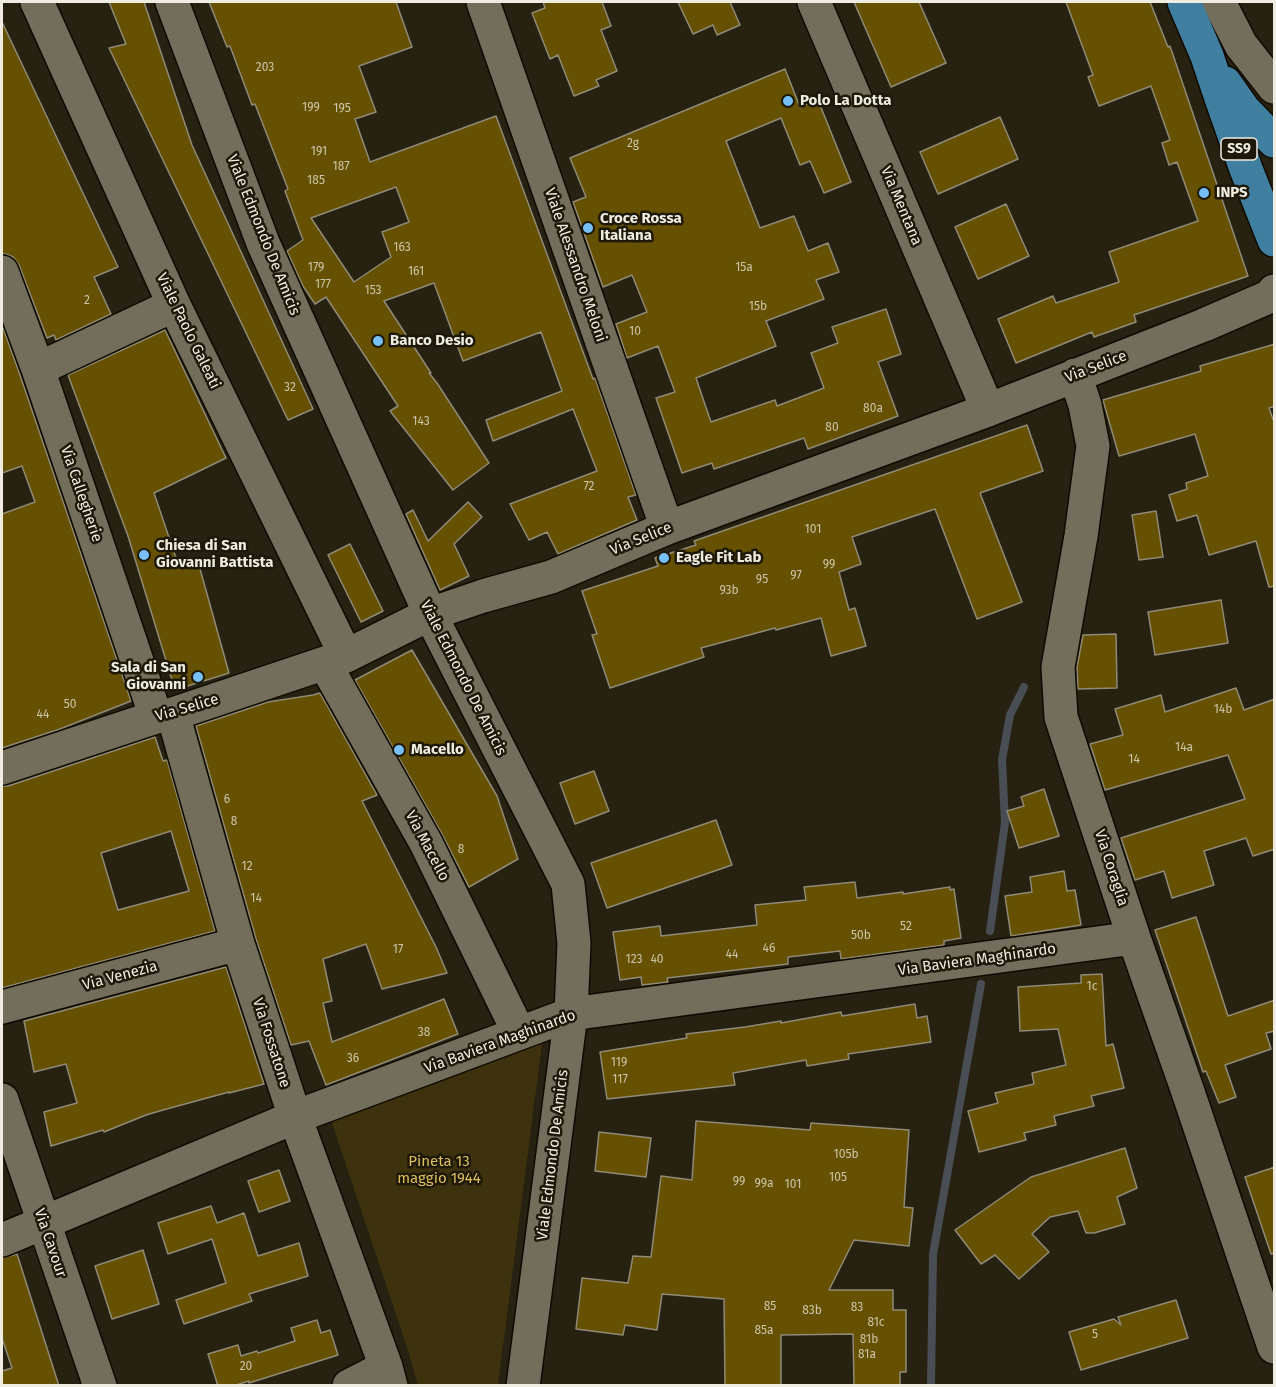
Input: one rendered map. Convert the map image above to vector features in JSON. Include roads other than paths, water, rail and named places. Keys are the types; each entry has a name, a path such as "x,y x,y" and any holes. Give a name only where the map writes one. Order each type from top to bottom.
{"main road":[{"name":"SS9","path":"1184,2 1208,56 1246,169 1275,239"},
{"name":"SS9","path":"1208,56 1244,110 1275,141"},
{"path":"1275,219 1273,227 1275,239"}],"street":[{"name":"Viale Paolo Galeati","path":"37,2 336,660"},
{"name":"Viale Edmondo De Amicis","path":"172,2 263,243 430,614 568,884 574,943 571,1014 523,1386"},
{"name":"Viale Alessandro Meloni","path":"483,2 667,528"},
{"name":"Via Mentana","path":"814,2 988,410"},
{"path":"1219,2 1240,45 1275,87"},
{"name":"Via Callegherie","path":"2,272 165,716"},
{"name":"Via Selice","path":"2,768 336,660 430,614 551,577 667,528 988,410 1204,325 1271,296 1275,291"},
{"path":"38,369 174,305"},
{"name":"Via Coraglia","path":"1076,375 1093,446 1081,536 1058,667 1061,717 1134,938 1275,1347"},
{"name":"Via Macello","path":"336,660 519,1033"},
{"name":"Via Fossatone","path":"165,716 295,1117 388,1376"},
{"name":"Via Baviera Maghinardo","path":"2,1240 295,1117 571,1014 1134,938"},
{"name":"Via Venezia","path":"2,1007 238,944"},
{"name":"Via Cavour","path":"2,1100 100,1386"},
{"path":"349,1386 388,1376"}],"waterway":[{"path":"990,931 1005,823 1002,760 1010,715 1024,687"},
{"path":"931,1386 933,1254 981,984"}],"place":[{"name":"Polo La Dotta","path":"788,101"},
{"name":"INPS","path":"1204,193"},
{"name":"Croce Rossa Italiana","path":"588,228"},
{"name":"Banco Desio","path":"378,341"},
{"name":"Chiesa di San Giovanni Battista","path":"144,555"},
{"name":"Eagle Fit Lab","path":"664,558"},
{"name":"Sala di San Giovanni","path":"198,677"},
{"name":"Macello","path":"399,750"}],"park label":[{"name":"Pineta 13 maggio 1944","path":"439,1170"}]}
